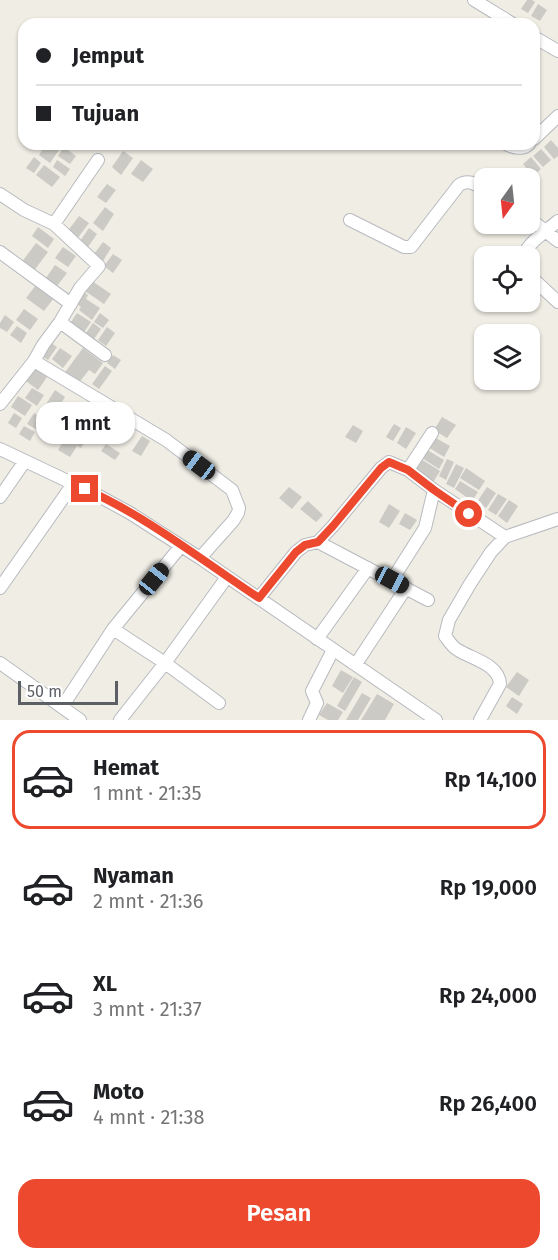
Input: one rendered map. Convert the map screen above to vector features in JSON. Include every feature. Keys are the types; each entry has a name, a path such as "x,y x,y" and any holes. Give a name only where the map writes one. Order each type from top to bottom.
{"street":[{"path":"474,0 503,18"},
{"path":"540,40 558,51"},
{"path":"540,129 558,116"},
{"path":"54,224 98,160"},
{"path":"350,220 404,246 411,247 459,184 464,182 474,184"},
{"path":"0,194 24,210 54,224 99,266 80,288 34,361 0,404"},
{"path":"529,246 558,221"},
{"path":"540,226 558,241"},
{"path":"0,252 71,304"},
{"path":"540,285 558,302"},
{"path":"60,322 105,355"},
{"path":"34,361 166,440 232,490 239,508 238,513 200,558"},
{"path":"408,470 432,433"},
{"path":"0,449 130,513 200,558 436,720"},
{"path":"0,497 25,461"},
{"path":"259,598 296,552 305,545 318,542 381,468 389,462 408,470 505,537"},
{"path":"0,588 73,484"},
{"path":"392,580 425,528 434,490"},
{"path":"480,720 500,684 500,678 491,668 455,648 445,636 449,620 491,552 505,537 558,519"},
{"path":"318,542 428,600"},
{"path":"62,707 113,629 181,546"},
{"path":"317,639 368,568"},
{"path":"120,720 165,663 227,577"},
{"path":"356,664 406,588"},
{"path":"113,629 165,663 219,703"},
{"path":"309,720 317,703 312,691 333,650"},
{"path":"0,663 81,720"}],"building":[{"path":"527,0 535,2 528,13 521,9"},
{"path":"538,4 547,10 540,21 540,18 531,16"},
{"path":"551,140 558,148 558,156 554,159 544,147"},
{"path":"42,150 59,150 50,163 39,155"},
{"path":"62,150 68,150 76,156 70,164 58,156"},
{"path":"540,150 551,160 543,167 533,156"},
{"path":"123,151 133,158 121,175 112,167"},
{"path":"34,157 41,163 34,173 26,168"},
{"path":"531,157 541,169 526,168 523,164"},
{"path":"57,160 70,169 65,176 53,167"},
{"path":"141,160 153,169 143,182 131,174"},
{"path":"44,165 60,177 52,187 36,175"},
{"path":"107,184 116,190 106,203 97,197"},
{"path":"105,207 114,214 103,231 93,223"},
{"path":"79,216 89,223 77,239 67,232"},
{"path":"38,227 54,239 48,248 32,236"},
{"path":"89,228 97,234 88,247 80,241"},
{"path":"103,242 111,248 103,261 94,254"},
{"path":"36,243 48,252 33,272 21,263"},
{"path":"63,247 76,256 68,267 55,258"},
{"path":"113,254 122,260 113,273 104,266"},
{"path":"55,265 67,273 57,286 46,278"},
{"path":"89,279 111,294 104,304 82,289"},
{"path":"36,285 54,298 44,311 26,298"},
{"path":"81,290 88,295 86,299 100,308 92,320 79,310 81,307 73,301"},
{"path":"24,309 38,319 30,330 16,320"},
{"path":"77,313 91,322 84,332 71,322"},
{"path":"100,313 109,320 103,328 94,322"},
{"path":"5,315 14,322 7,332 0,328"},
{"path":"93,323 101,329 94,339 86,333"},
{"path":"17,326 27,333 21,343 10,335"},
{"path":"107,327 115,333 106,346 98,340"},
{"path":"48,341 57,347 48,360 39,354"},
{"path":"60,348 72,356 63,368 52,359"},
{"path":"83,348 103,363 95,374 89,370 77,385 63,375"},
{"path":"113,355 121,360 115,369 107,363"},
{"path":"105,366 112,371 99,389 92,384"},
{"path":"36,368 47,377 38,390 26,381"},
{"path":"32,388 44,395 37,406 25,398"},
{"path":"55,390 65,397 53,416 43,409"},
{"path":"18,396 32,405 25,416 11,407"},
{"path":"66,402 77,409 66,426 55,419"},
{"path":"14,413 22,418 16,428 8,423"},
{"path":"34,413 46,420 39,431 27,424"},
{"path":"442,417 456,425 447,438 434,430"},
{"path":"49,424 60,431 54,441 43,434"},
{"path":"394,424 401,428 393,441 386,437"},
{"path":"353,425 363,431 356,443 345,437"},
{"path":"24,426 35,432 30,441 19,434"},
{"path":"406,427 416,433 406,449 397,443"},
{"path":"71,429 87,439 81,448 77,446 70,457 58,450"},
{"path":"142,436 150,441 141,456 132,451"},
{"path":"434,437 450,446 444,457 428,447"},
{"path":"106,444 120,453 115,460 101,451"},
{"path":"424,448 444,460 439,469 419,456"},
{"path":"421,459 440,471 432,484 413,473"},
{"path":"447,459 454,462 446,480 439,476"},
{"path":"456,464 464,468 454,488 446,484"},
{"path":"466,468 485,481 479,490 460,478"},
{"path":"460,481 478,492 472,501 455,489"},
{"path":"289,487 302,497 292,509 279,498"},
{"path":"487,487 496,493 486,508 477,502"},
{"path":"498,494 507,499 496,515 488,510"},
{"path":"509,500 518,506 507,523 498,516"},
{"path":"308,501 323,515 316,522 300,509"},
{"path":"389,504 400,511 389,528 379,522"},
{"path":"405,513 417,520 410,530 399,524"},
{"path":"341,670 353,677 343,693 332,686"},
{"path":"517,672 529,680 519,696 506,687"},
{"path":"354,677 362,682 345,711 337,706"},
{"path":"362,693 371,698 358,720 346,720"},
{"path":"377,694 394,704 385,720 361,720"},
{"path":"512,697 523,704 517,714 506,706"},
{"path":"327,703 343,712 338,720 328,720 319,715"}],"route":[{"path":"85,489 130,513 259,598 296,552 305,545 318,542 381,468 389,462 408,470 469,514"}]}
